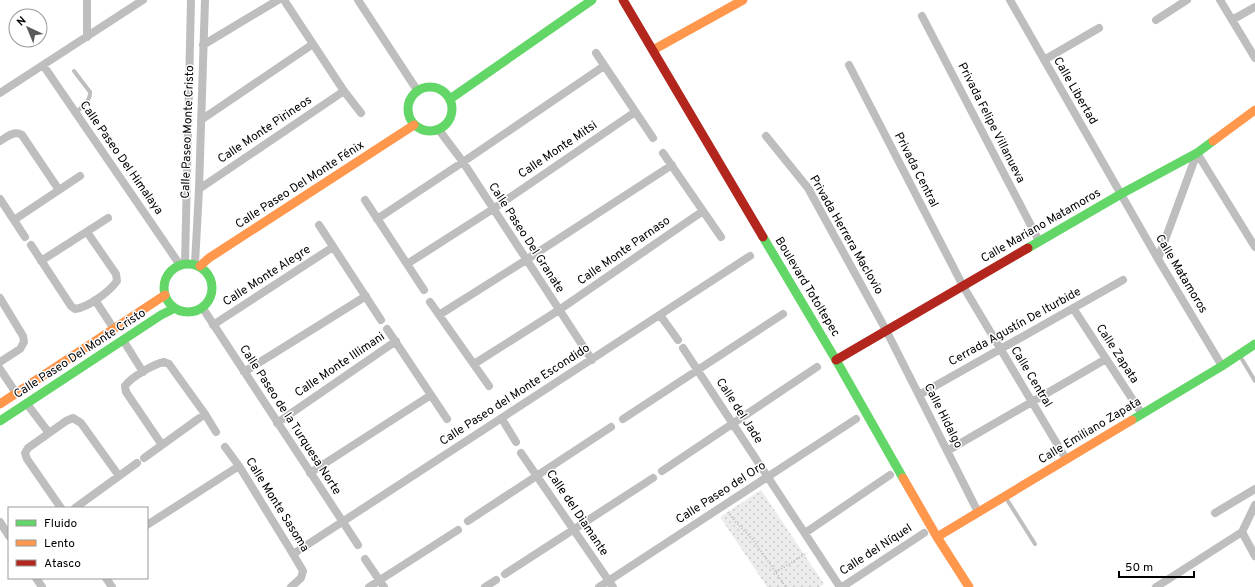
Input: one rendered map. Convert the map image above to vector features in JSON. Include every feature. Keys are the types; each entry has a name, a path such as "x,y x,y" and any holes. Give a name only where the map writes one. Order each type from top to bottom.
{"street":[{"path":"86,0 86,37"},
{"path":"0,93 143,0"},
{"name":"Calle Paseo Monte Cristo","path":"182,264 191,0"},
{"name":"Calle Paseo Monte Cristo","path":"197,265 204,0"},
{"path":"203,45 278,0"},
{"path":"284,0 344,91 361,113"},
{"path":"358,0 418,90"},
{"path":"450,98 592,0"},
{"name":"Boulevard Totoltepec","path":"623,0 836,360 937,537 969,587"},
{"path":"653,50 743,0"},
{"path":"1156,20 1187,0"},
{"path":"1220,0 1255,58"},
{"name":"Calle Libertad","path":"1012,1 1120,194"},
{"path":"1232,20 1255,7"},
{"name":"Privada Felipe Villanueva","path":"922,16 1039,241"},
{"path":"1044,60 1099,28"},
{"path":"201,120 313,44"},
{"path":"596,53 653,138"},
{"name":"Calle Paseo Del Himalaya","path":"43,65 182,264"},
{"name":"Privada Central","path":"849,65 963,286"},
{"path":"377,219 604,66"},
{"path":"424,87 439,88 450,98 452,113 450,120 439,130 433,132 419,129 410,120 407,107 412,95 418,90 424,87"},
{"name":"Calle Monte Pirineos","path":"199,189 344,91"},
{"name":"Calle Mariano Matamoros","path":"836,360 1120,194 1197,153 1255,110"},
{"name":"Calle Monte Mitsi","path":"407,264 493,209 636,112"},
{"name":"Calle Paseo Del Monte Fénix","path":"197,265 414,125"},
{"name":"Calle Paseo Del Granate","path":"439,130 463,162 592,360"},
{"path":"1,138 13,133 19,133 22,135 59,190"},
{"name":"Privada Herrera Maclovio","path":"766,136 808,188 886,330"},
{"path":"663,153 721,237"},
{"path":"1197,153 1255,247"},
{"path":"1158,259 1197,153"},
{"path":"439,315 672,165"},
{"path":"14,220 80,176"},
{"name":"Calle Matamoros","path":"1120,194 1222,366"},
{"path":"0,199 25,237"},
{"path":"365,200 424,290"},
{"name":"Calle Monte Parnaso","path":"474,364 559,310 703,212"},
{"path":"41,261 108,218"},
{"path":"319,225 382,320"},
{"path":"31,245 75,310 83,308 96,300 112,288 117,281 116,274 87,232"},
{"name":"Calle Monte Alegre","path":"213,325 333,247"},
{"name":"Calle Paseo del Monte Escondido","path":"293,554 750,256"},
{"path":"182,264 197,265 206,271 213,285 209,300 202,308 190,312 174,308 167,300 165,295 165,280 168,274 173,268 182,264"},
{"name":"Cerrada Agustín De Iturbide","path":"919,395 1123,280"},
{"name":"Calle Central","path":"963,286 1066,459"},
{"name":"Calle Paseo Del Monte Cristo","path":"0,404 165,295"},
{"path":"244,372 366,296"},
{"path":"0,298 23,336 24,342 20,349 0,362"},
{"path":"96,300 114,329"},
{"path":"430,302 489,386"},
{"name":"Calle Paseo Del Monte Cristo","path":"0,421 161,315 174,308"},
{"name":"Calle Paseo de la Turquesa Norte","path":"202,308 358,545"},
{"name":"Calle Zapata","path":"1073,308 1142,414"},
{"path":"624,419 783,314"},
{"path":"660,315 678,340"},
{"path":"387,328 447,419"},
{"name":"Calle Hidalgo","path":"886,330 978,512"},
{"path":"123,340 143,372"},
{"name":"Calle Monte Illimani","path":"277,423 396,342"},
{"name":"Calle Emiliano Zapata","path":"937,537 1222,366 1255,344"},
{"name":"Calle del Jade","path":"683,348 841,587"},
{"path":"947,451 1106,359"},
{"path":"162,445 126,392 125,386 127,382 158,363 164,362 169,364 216,432"},
{"path":"662,471 817,367"},
{"path":"0,369 16,393"},
{"path":"310,473 431,395"},
{"path":"26,404 49,433"},
{"path":"76,507 205,414"},
{"path":"60,507 27,459 25,453 28,448 66,421 73,418 81,423 119,476"},
{"path":"502,419 516,442"},
{"name":"Calle Paseo del Oro","path":"599,587 611,584 724,506 856,419"},
{"path":"468,522 611,427"},
{"name":"Calle Monte Sasoma","path":"225,447 239,466 302,571 301,578 291,587"},
{"name":"Calle del Diamante","path":"521,453 611,584"},
{"path":"148,524 239,466"},
{"path":"805,533 890,476"},
{"path":"505,574 653,478"},
{"path":"1215,513 1255,489"},
{"path":"1156,587 1242,532 1255,505"},
{"path":"0,522 8,534"},
{"path":"369,587 382,584 458,530"},
{"path":"1242,532 1255,556"},
{"name":"Calle del Níquel","path":"841,587 924,533"},
{"path":"365,559 382,584"},
{"path":"485,587 496,580"}],"lane":[{"path":"74,71 90,92 89,100 76,113"},
{"path":"1239,354 1255,381"},
{"path":"1005,496 1035,544"}],"path":[{"path":"724,506 735,521 754,541 786,587"},
{"path":"776,572 815,548"}],"shaded area":[{"path":"761,490 824,584 820,587 767,587 720,517"}],"traffic: fast":[{"path":"450,99 592,0"},
{"path":"426,87 434,87 439,88 446,93 451,100 452,109 451,118 446,125 439,130 426,131 418,128 411,121 408,113 408,105 411,97 418,90 426,87"},
{"path":"1028,248 1121,194 1197,153 1213,141"},
{"path":"763,237 836,360 903,478"},
{"path":"183,264 193,264 202,268 208,274 212,283 212,288 212,293 208,302 202,308 193,312 183,312 174,308 168,302 164,293 164,283 168,274 174,268 183,264"},
{"path":"0,421 161,315 175,308"},
{"path":"1132,420 1222,366 1255,344"}],"traffic: slow":[{"path":"653,50 743,0"},
{"path":"1213,141 1255,110"},
{"path":"200,266 209,258 414,125"},
{"path":"0,404 165,295"},
{"path":"937,537 1132,420"},
{"path":"903,478 937,537 969,587"}],"traffic: jam":[{"path":"623,0 763,237"},
{"path":"836,360 1028,248"}]}
